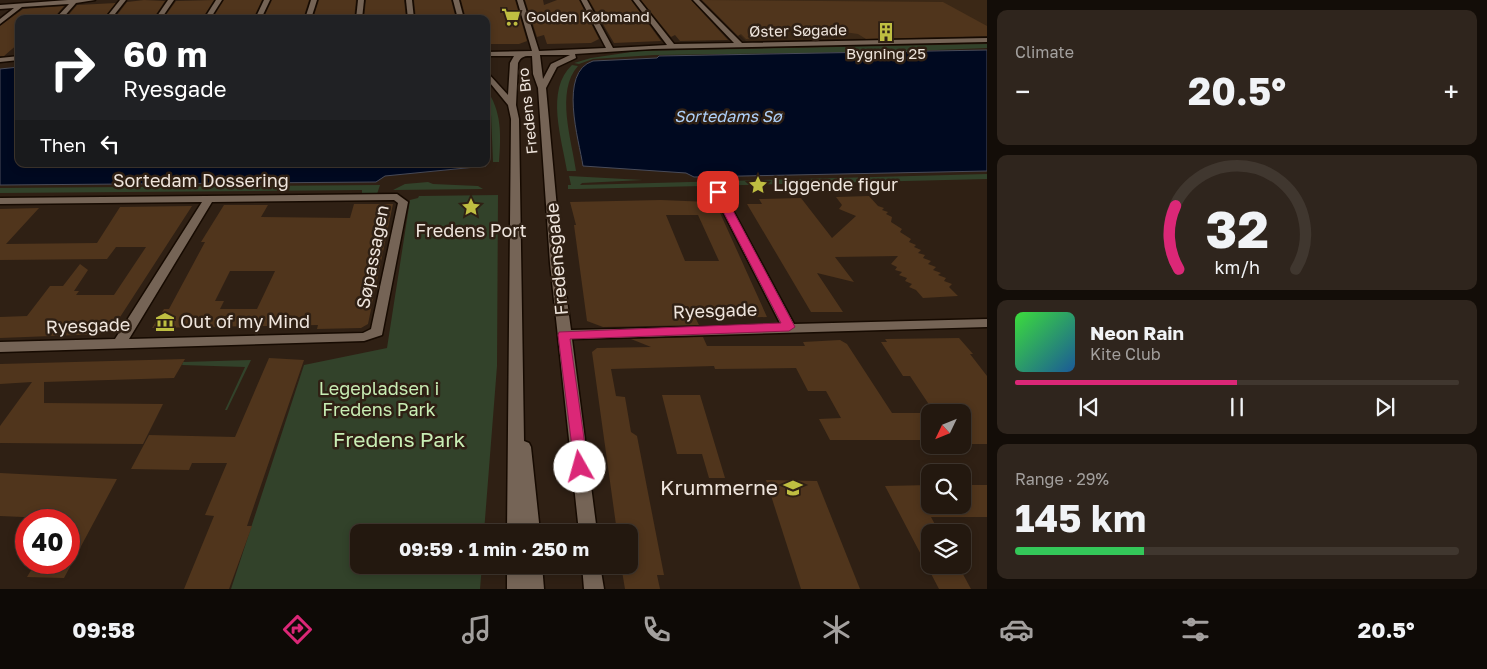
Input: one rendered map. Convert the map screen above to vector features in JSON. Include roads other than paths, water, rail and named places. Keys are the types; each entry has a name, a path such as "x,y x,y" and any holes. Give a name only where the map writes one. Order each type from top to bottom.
{"street":[{"path":"0,7 92,0"},
{"path":"111,15 123,0"},
{"path":"161,15 171,0"},
{"path":"260,15 266,0"},
{"path":"309,15 314,0"},
{"path":"359,15 361,0"},
{"path":"409,0 411,15"},
{"path":"456,0 460,15"},
{"path":"520,0 535,51"},
{"path":"542,88 554,66 560,61 580,54 610,49 584,0"},
{"path":"636,0 672,46"},
{"path":"696,0 741,46"},
{"path":"61,15 75,1"},
{"path":"209,15 217,2"},
{"path":"0,22 22,5"},
{"name":"Øster Søgade","path":"490,48 535,51 672,46 987,40"},
{"name":"Øster Søgade","path":"551,48 610,49"},
{"name":"Fredens Bro","path":"548,164 542,88 537,74 535,51 551,48"},
{"name":"Øster Søgade","path":"490,54 521,54 535,51"},
{"name":"Fredens Bro","path":"517,387 515,119 512,105 514,63 521,54"},
{"path":"0,60 15,58"},
{"name":"Fredens Bro","path":"490,78 512,105"},
{"name":"Fredensgade","path":"548,164 564,335 587,524"},
{"path":"718,192 789,327"},
{"path":"119,344 209,199"},
{"name":"Sortedam Dossering","path":"0,201 402,199"},
{"name":"Søpassagen","path":"379,322 403,202 402,199"},
{"name":"Ryesgade","path":"0,347 364,337 377,332 379,322"},
{"name":"Ryesgade","path":"564,335 789,327 987,323"},
{"path":"516,524 517,387"},
{"path":"517,387 530,524"},
{"path":"516,574 517,589"},
{"path":"533,574 534,589"},
{"path":"592,574 594,589"}],"water":[{"name":"Sortedams Sø","path":"987,50 987,171 694,177 686,173 583,166 575,124 573,92 576,78 582,68 593,61 657,58 659,56"},
{"path":"15,67 15,167 476,167 385,176 376,182 0,185 0,69"}],"place":[{"name":"Golden Købmand","path":"511,17"},
{"name":"Bygning 25","path":"886,32"},
{"name":"Liggende figur","path":"758,185"},
{"name":"Fredens Port","path":"471,207"},
{"name":"Out of my Mind","path":"165,322"},
{"name":"Krummerne","path":"793,488"}],"park label":[{"name":"Legepladsen i Fredens Park","path":"379,399"},
{"name":"Fredens Park","path":"399,440"}]}
